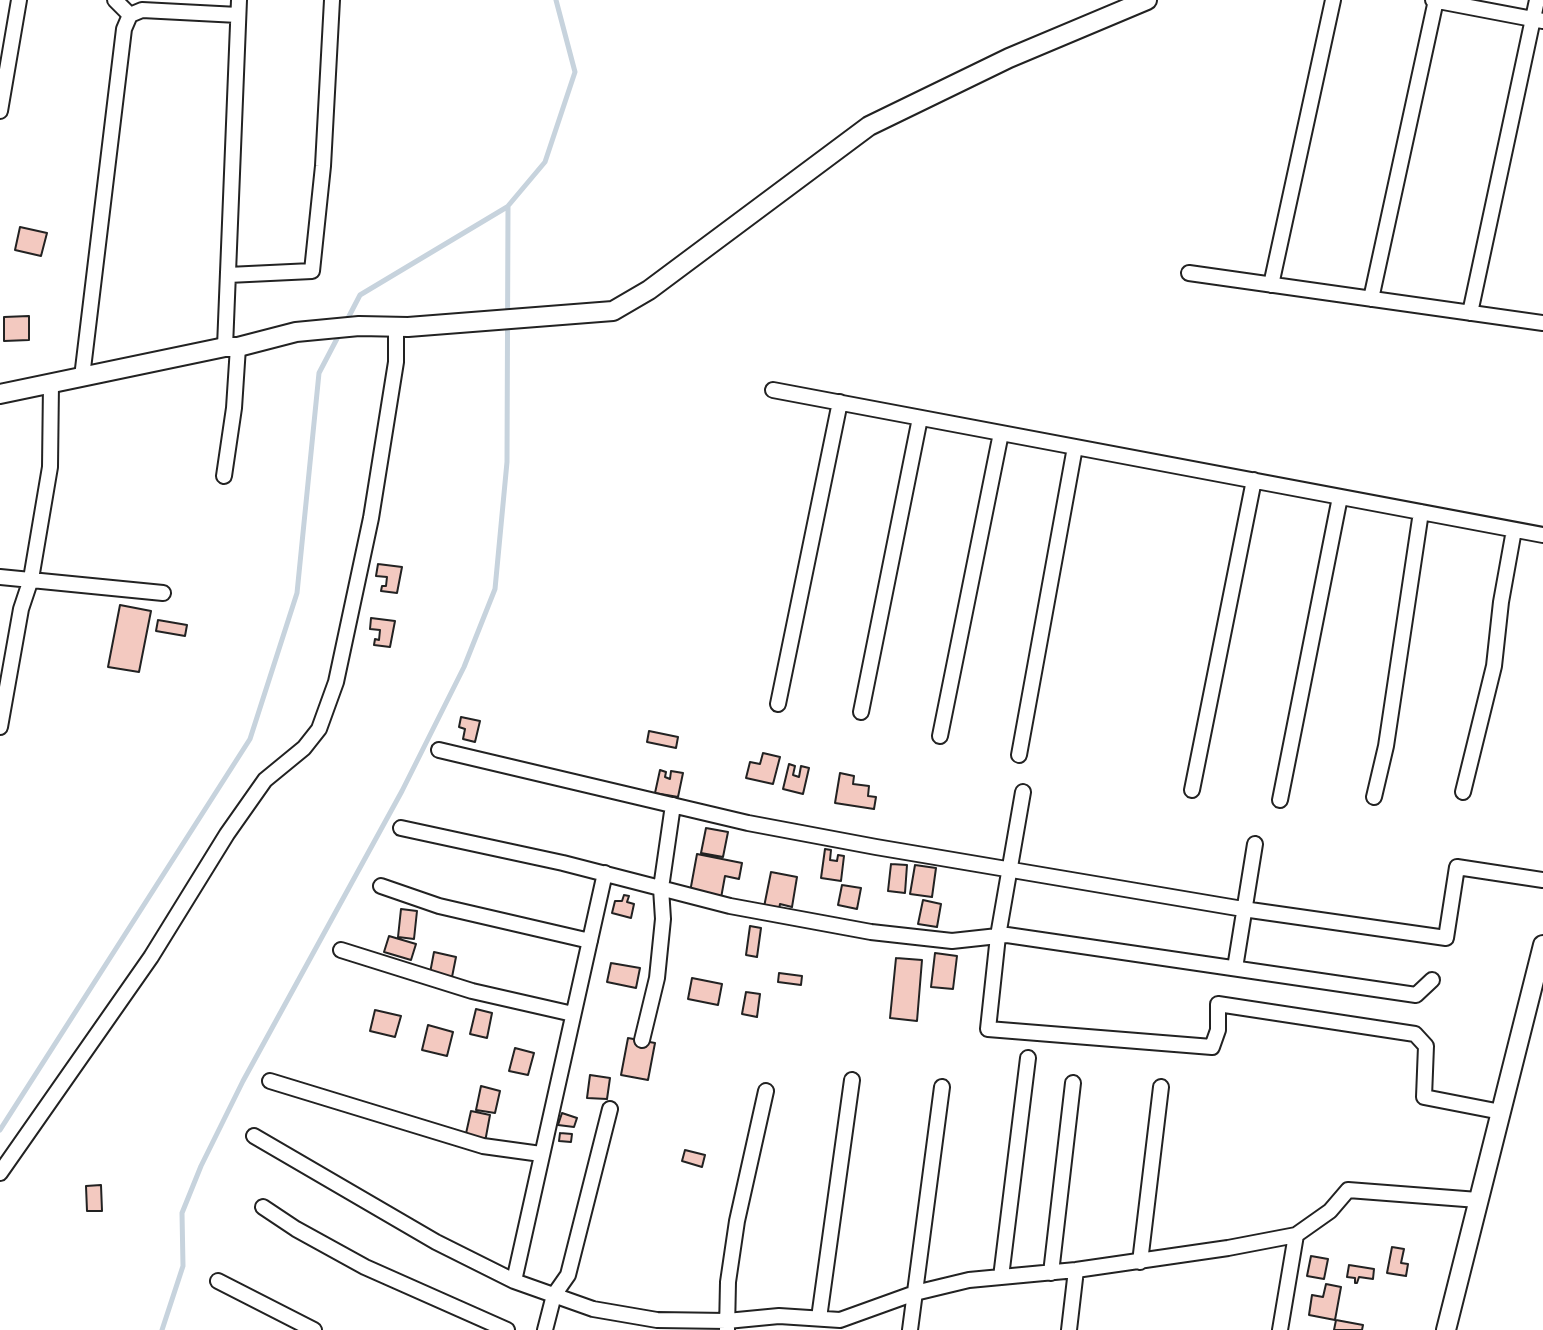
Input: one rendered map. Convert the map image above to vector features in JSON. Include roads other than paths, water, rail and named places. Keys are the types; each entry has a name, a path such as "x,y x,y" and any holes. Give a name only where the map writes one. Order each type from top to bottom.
{"street":[{"path":"0,111 19,0"},
{"path":"115,0 130,15"},
{"path":"228,275 312,271 323,166 332,0"},
{"path":"0,394 296,332 613,311 649,290 869,126 1009,58 1147,0"},
{"path":"1271,285 1333,0"},
{"path":"1371,299 1435,0 1538,20"},
{"path":"1470,313 1538,20 1537,0"},
{"path":"82,377 124,29 130,15 142,10 239,7 228,275 234,408 224,476"},
{"path":"1189,273 1543,323"},
{"path":"0,1173 151,957 227,834 265,780 304,748 319,729 336,682 371,518 396,362 396,327"},
{"path":"0,727 3,685 31,579 50,467 51,384"},
{"path":"773,390 1543,535"},
{"path":"778,704 840,402"},
{"path":"861,712 920,418"},
{"path":"940,736 1001,433"},
{"path":"1019,755 1075,447"},
{"path":"1192,790 1254,480"},
{"path":"1280,800 1340,497"},
{"path":"1374,797 1386,746 1421,512"},
{"path":"1463,792 1494,666 1514,530"},
{"path":"0,577 163,593"},
{"path":"439,750 748,823 1243,909 1446,938 1457,867 1543,880"},
{"path":"1023,792 998,936 988,1029 1212,1047 1218,1030 1218,1004 1415,1034 1426,1046 1424,1097 1501,1112"},
{"path":"642,1040 657,978 663,919 661,888 673,805"},
{"path":"401,828 605,873 730,906 871,932 952,941 1007,935 1416,995 1432,980"},
{"path":"1235,968 1255,844"},
{"path":"514,1281 605,873"},
{"path":"381,886 439,906 590,941"},
{"path":"1446,1330 1543,945"},
{"path":"341,950 472,991 573,1014"},
{"path":"1001,1277 1028,1058"},
{"path":"819,1318 852,1080"},
{"path":"270,1081 483,1146 541,1154"},
{"path":"1051,1273 1073,1083"},
{"path":"910,1330 942,1087"},
{"path":"1140,1262 1161,1087"},
{"path":"727,1326 728,1282 737,1221 766,1091"},
{"path":"545,1330 554,1295 568,1275 610,1109"},
{"path":"254,1136 436,1242 514,1281 641,1324 727,1326 779,1316 819,1318 839,1325 915,1293 969,1280 1140,1262 1296,1235 1330,1211 1348,1190 1478,1200"},
{"path":"263,1207 365,1267 507,1330"},
{"path":"1280,1330 1296,1235"},
{"path":"1069,1330 1076,1270"},
{"path":"218,1281 314,1330"}],"waterway":[{"path":"162,1330 183,1266 182,1213 201,1166 243,1081 402,791 464,667 495,589 507,462 508,206 545,162 575,72 556,0"},
{"path":"346,322 360,295 507,207"},
{"path":"0,1130 250,739 297,593 319,373 341,331"}]}
